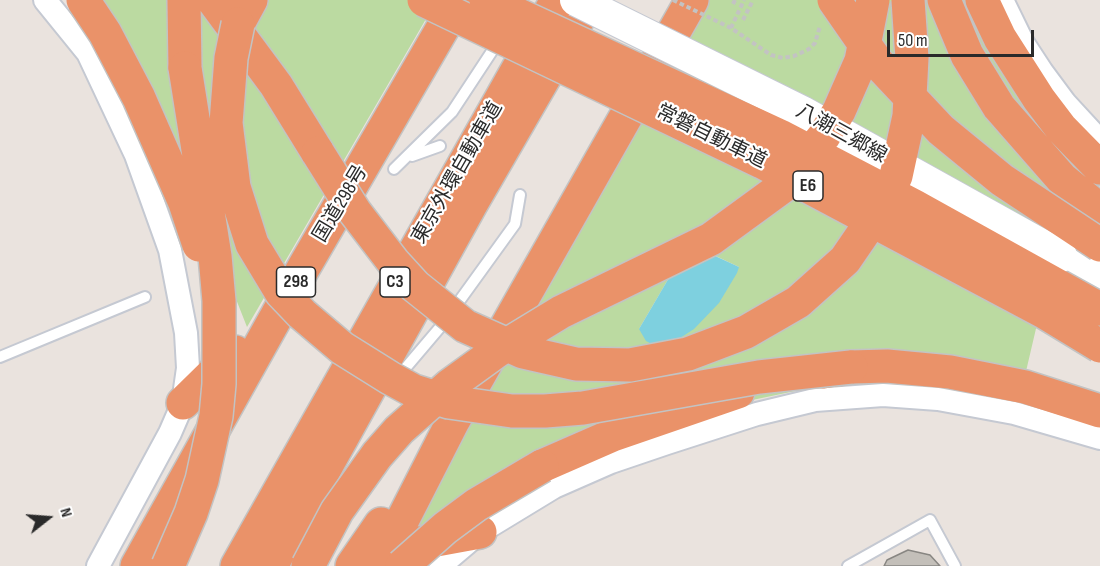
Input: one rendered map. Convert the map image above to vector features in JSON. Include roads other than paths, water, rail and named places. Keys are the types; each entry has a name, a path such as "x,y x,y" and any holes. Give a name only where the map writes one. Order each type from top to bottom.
{"highway":[{"path":"83,0 124,67 185,203 212,296 219,350"},
{"path":"168,566 191,513 210,449 218,394 219,350 215,256 185,68 184,0"},
{"path":"213,0 276,85 355,212 415,286 465,326 490,339 549,360 602,366 659,361 718,345 798,302 845,260 882,206 896,176 904,144 912,67 908,0"},
{"path":"424,0 515,21"},
{"name":"国道298号","path":"137,566 304,267 459,0"},
{"path":"486,0 515,21"},
{"name":"東京外環自動車道","path":"237,566 557,0"},
{"name":"東京外環自動車道","path":"271,566 459,225 589,0"},
{"path":"390,560 453,421 692,0"},
{"path":"308,566 338,511 377,455 399,430 450,385 497,351 552,318 711,239 785,185 824,136 843,103 861,61 873,0"},
{"path":"944,0 967,55 999,107 1062,179 1100,210"},
{"path":"982,0 1000,39 1039,99 1061,128 1100,168"},
{"path":"244,8 231,58 226,123 234,187 252,244 281,292 302,314 342,348 414,390 449,402 512,411 534,411 583,408 759,377 851,367 919,368 987,378 1059,397 1100,411"},
{"path":"827,11 941,130 1002,180 1100,245"},
{"name":"常磐自動車道","path":"515,21 780,136 916,207 1100,309"},
{"name":"常磐自動車道","path":"515,21 772,167 1044,312 1100,346"},
{"path":"183,403 243,344 304,267"},
{"path":"390,560 445,528 509,484 578,450 662,417 736,392 851,367"},
{"path":"352,566 453,421"},
{"path":"390,560 480,532"}],"main road":[{"name":"八潮三郷線","path":"576,0 802,112 1100,279"}],"street":[{"path":"45,0 88,53 136,155 170,250 186,333 188,368 183,403 170,433 98,566"},
{"path":"1002,0 1023,43 1042,72 1065,103 1100,141"},
{"path":"440,566 480,532 554,487 611,462 757,414 815,400 883,395 938,399 1014,413 1100,438"}],"lane":[{"path":"394,169 409,157 452,112 515,21"},
{"path":"409,157 440,146"},
{"path":"345,433 442,326 515,224 520,195"},
{"path":"0,357 145,297"},
{"path":"848,566 930,519 954,566"}],"water":[{"path":"700,249 739,267 737,273 719,303 694,329 677,340 658,347 646,341 639,329 680,259"}]}
